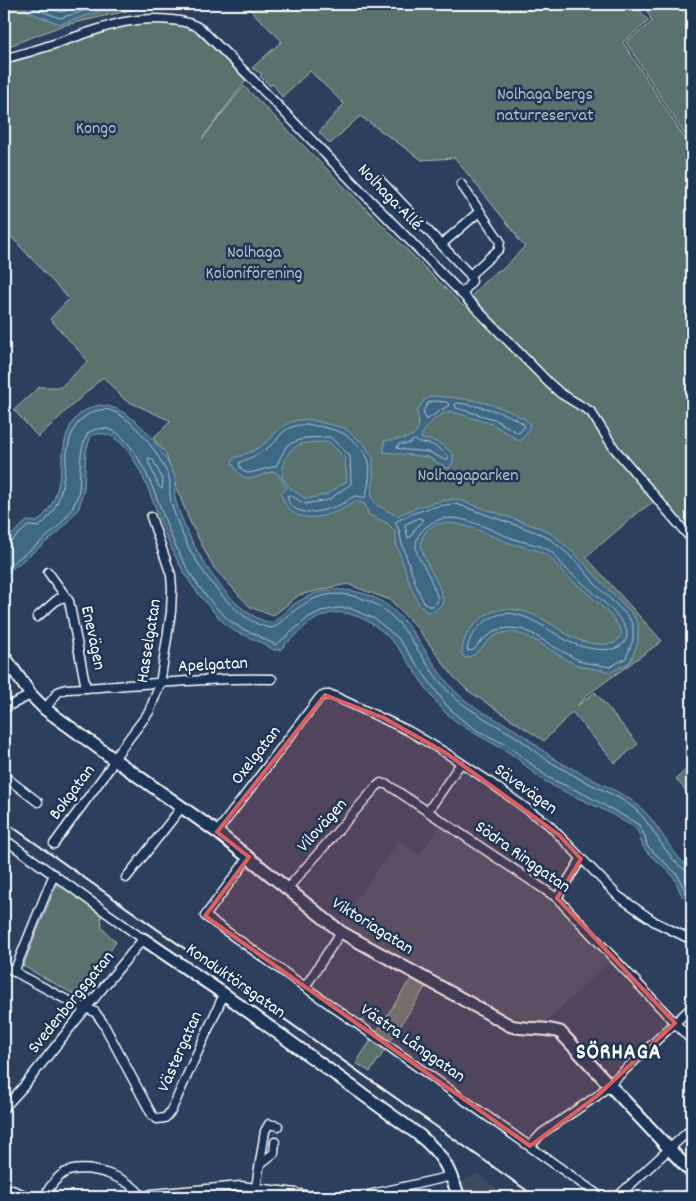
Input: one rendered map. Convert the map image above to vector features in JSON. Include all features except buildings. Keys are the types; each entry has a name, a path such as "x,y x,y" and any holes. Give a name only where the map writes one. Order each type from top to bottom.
{"street":[{"name":"Nolhaga Allé","path":"4,59 124,21 151,18 184,21 194,24 250,77 549,383 565,396 591,412 620,455 692,540"},
{"path":"379,179 470,275 472,282 462,294"},
{"path":"461,184 500,241 499,249 470,275"},
{"path":"442,244 480,211"},
{"name":"Hasselgatan","path":"115,760 118,753 149,712 160,684 171,612 171,575 152,517"},
{"name":"Enevägen","path":"48,572 69,602 86,688"},
{"path":"37,617 58,599 66,597"},
{"name":"Viktoriagatan","path":"4,656 31,695 45,709 217,832 341,932 504,1023 521,1028 560,1032 692,1173"},
{"name":"Apelgatan","path":"45,709 58,692 66,689 212,679 272,679"},
{"path":"4,708 31,695"},
{"name":"Sävevägen","path":"320,697 332,695 384,718 461,763 548,824 618,896 642,915 692,940"},
{"name":"Oxelgatan","path":"217,832 320,697"},
{"name":"Bokgatan","path":"54,844 115,760"},
{"path":"428,811 461,763"},
{"path":"4,776 38,802"},
{"name":"Södra Ringgatan","path":"381,783 388,785 428,811 557,898 692,1041"},
{"name":"Vilovägen","path":"287,889 381,783"},
{"path":"126,878 182,807"},
{"name":"Konduktörsgatan","path":"5,841 224,994 419,1135 443,1158 459,1197"},
{"name":"Västra Långgatan","path":"249,857 205,916 601,1197"},
{"path":"557,898 581,859"},
{"path":"14,972 54,874"},
{"path":"305,986 341,932"},
{"name":"Svedenborgsgatan","path":"4,1108 143,939"},
{"path":"4,966 85,1009"},
{"name":"Västergatan","path":"85,1009 95,1012 103,1023 152,1115 154,1118 162,1119 170,1111 224,994"},
{"path":"530,1146 542,1133 598,1096 692,1007"},
{"path":"256,1187 265,1131 269,1124 278,1126"},
{"path":"617,1197 692,1128"},
{"path":"260,1164 274,1153 275,1142"},
{"path":"44,1197 58,1178 78,1170 116,1176 132,1186 143,1197 151,1194 241,1186 314,1197"},
{"path":"359,1197 452,1176"},
{"path":"4,1187 30,1197"}],"highlighted area":[{"path":"325,695 384,718 446,753 559,835 581,859 557,898 675,1023 597,1096 530,1146 205,916 249,857 217,832"}],"shaded area":[{"path":"440,825 555,904 611,961 545,1022 506,1017 337,926 399,841 420,855"},
{"path":"478,1174 500,1191 486,1197 464,1197 459,1182"},
{"path":"224,1192 257,1194 277,1197 217,1197"}],"green space":[{"path":"4,4 157,4 61,26 4,48"},
{"path":"244,4 634,4 649,21 623,42 692,150 692,533 660,497 640,511 586,557 662,641 587,695 577,706 595,692 638,744 615,763 572,712 544,741 467,690 453,676 418,629 390,600 347,584 299,595 273,616 250,607 214,568 191,524 175,485 166,454 153,438 171,421 125,400 103,377 38,437 14,410 39,387 61,387 88,361 50,319 69,299 4,229 4,65 64,46 132,21 146,20 162,15 184,21 247,79 202,139 244,86 463,306 487,279 503,269 525,246 518,240 515,233 455,158 422,160 360,116 330,144 319,132 344,104 310,71 282,97 273,84 270,86 260,76 262,74 252,68 282,41"},
{"path":"641,4 692,4 692,146 626,42 652,22 647,10"},
{"path":"692,764 692,798 676,779"},
{"path":"58,881 101,913 102,928 116,942 79,997 23,966"},
{"path":"413,975 428,983 390,1042 376,1033"},
{"path":"371,1040 385,1050 370,1072 356,1063"}],"water":[{"path":"24,4 117,4 60,24 26,11"},
{"path":"432,396 471,400 496,406 530,423 527,433 520,441 492,424 450,411 432,422 422,434 421,439 438,443 453,454 453,461 450,467 447,468 428,457 384,452 384,441 406,438 416,433 419,421 417,411 424,400"},
{"path":"99,405 123,412 135,420 162,452 174,475 175,498 188,533 211,573 240,606 256,618 273,623 283,613 304,598 328,590 354,591 383,602 407,625 445,680 463,699 523,735 553,758 619,793 639,806 678,857 692,868 692,898 682,896 671,874 645,850 638,832 634,828 602,809 548,783 509,753 457,722 432,697 393,642 381,630 367,621 350,614 339,613 320,617 311,622 280,650 274,650 231,629 217,616 191,584 175,556 149,492 130,454 119,441 106,434 91,436 86,451 84,488 79,508 59,532 4,575 4,539 9,537 27,521 37,522 49,509 56,493 65,441 69,429 75,419 85,411"},
{"path":"307,419 344,428 364,444 373,458 371,496 377,505 397,516 426,505 456,499 543,529 556,537 632,613 638,624 638,642 630,662 611,672 584,667 571,662 530,638 509,632 494,636 475,654 465,658 462,655 463,646 469,631 483,617 501,610 510,609 529,613 579,640 589,643 615,643 622,634 619,626 605,609 548,556 477,530 452,523 440,523 430,527 423,536 421,543 425,560 439,586 443,603 435,611 427,612 419,604 411,587 397,546 395,531 387,523 369,515 365,504 356,501 325,516 313,517 293,513 286,505 281,493 287,488 278,474 274,471 254,478 245,477 241,475 232,463 234,458 264,444 282,427 292,422","holes":["329,442 345,458 347,481 326,495 306,499 291,489 282,477 286,457 290,451 302,444"]}],"railway":[{"path":"4,821 536,1197"}],"district":[{"name":"SÖRHAGA","path":"619,1053"}],"park label":[{"name":"Nolhaga bergs naturreservat","path":"545,105"},
{"name":"Kongo","path":"96,129"},
{"name":"Nolhaga Koloniförening","path":"254,263"},
{"name":"Nolhagaparken","path":"468,476"}]}
